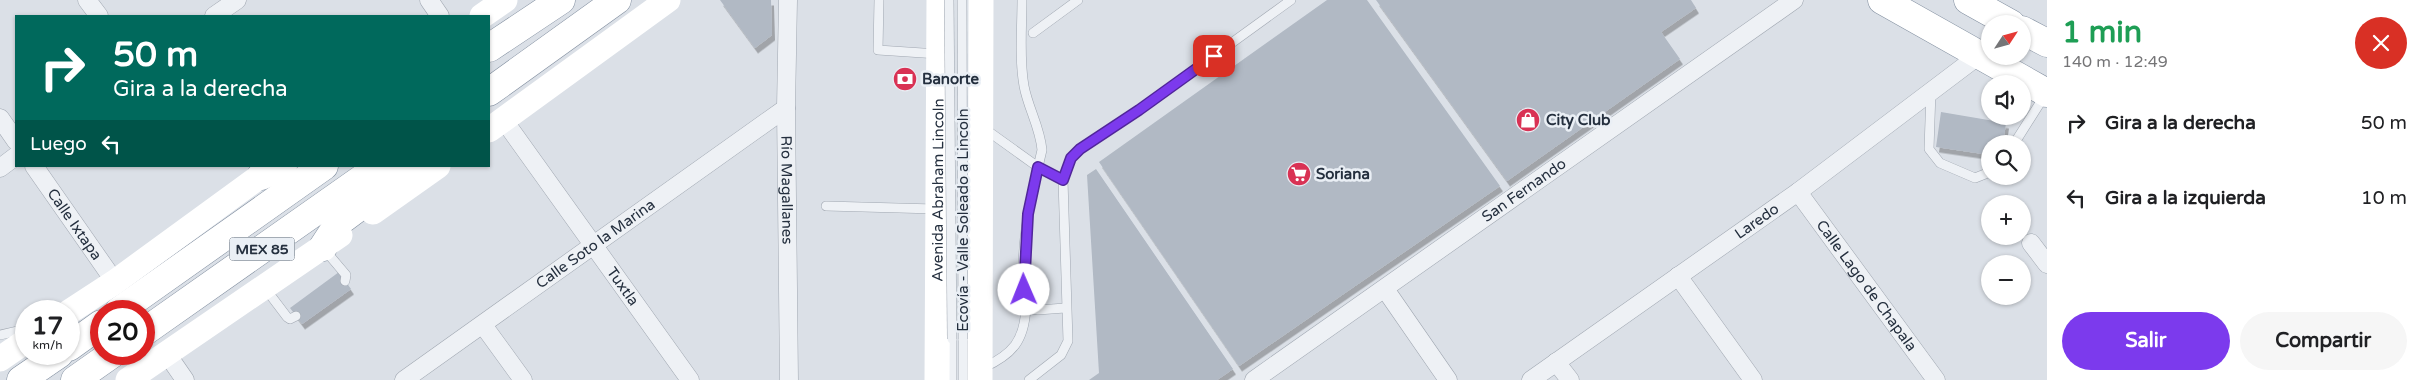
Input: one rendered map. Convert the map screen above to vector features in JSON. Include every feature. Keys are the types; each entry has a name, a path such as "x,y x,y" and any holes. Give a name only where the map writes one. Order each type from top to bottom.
{"highway":[{"path":"490,47 561,0"},
{"path":"490,91 617,0"},
{"path":"1882,0 1978,56 2047,93"},
{"path":"1968,0 1995,15"},
{"path":"2031,35 2047,43"},
{"name":"MEX 85","path":"135,300 323,167"},
{"name":"MEX 85","path":"155,324 379,167"},
{"path":"323,247 340,221 413,167"},
{"path":"21,380 42,365"},
{"path":"75,380 96,365"}],"street":[{"path":"87,0 98,15"},
{"path":"216,15 238,0"},
{"path":"429,0 439,15"},
{"path":"483,15 505,0"},
{"path":"496,124 668,0"},
{"name":"Río Magallanes","path":"788,0 786,108 789,380"},
{"name":"Avenida Abraham Lincoln","path":"937,380 937,93 939,0"},
{"path":"975,376 981,0"},
{"name":"San Fernando","path":"1254,380 1794,0"},
{"path":"938,54 959,66 973,60 981,53"},
{"name":"Laredo","path":"1531,380 1798,192 1978,56"},
{"path":"937,93 950,90 967,92 980,117"},
{"name":"Calle Soto la Marina","path":"404,380 786,108"},
{"path":"0,118 15,140"},
{"name":"Tuxtla","path":"496,124 593,246 690,380"},
{"path":"0,168 15,157"},
{"name":"Calle Ixtapa","path":"35,167 115,282"},
{"path":"128,380 437,167"},
{"path":"80,305 115,282 272,169"},
{"name":"Calle Lago de Chapala","path":"1798,192 1936,380"},
{"path":"2032,243 2047,264"},
{"path":"1678,276 1753,380"},
{"path":"1385,289 1448,380"},
{"path":"483,325 523,380"},
{"path":"0,359 15,349"},
{"path":"167,354 185,380"},
{"path":"1556,362 1570,380"}],"lane":[{"path":"878,0 878,50 938,54"},
{"path":"949,0 952,380"},
{"name":"Ecovía - Valle Soleado a Lincoln","path":"962,0 964,339 975,376"},
{"path":"975,376 1013,350 1022,332 1026,308 1024,272 1028,214 1042,150 1041,139 1028,103 1024,84 1022,0"},
{"path":"1032,33 1078,0"},
{"path":"1029,380 1053,363 1065,350 1068,341 1065,308 1063,180 1071,158 1080,149 1139,110 1290,0"},
{"path":"1931,91 1929,149 1940,163 1975,178 1981,176"},
{"path":"2020,135 2047,93"},
{"path":"980,117 1038,167 1063,180"},
{"path":"826,206 937,209"},
{"path":"323,247 343,270 346,275 345,281"},
{"path":"265,287 287,317 290,319 296,316"},
{"path":"1026,308 1038,310 1065,308"},
{"path":"0,335 15,332"}],"building":[{"path":"720,0 771,0 772,35 755,48"},
{"name":"Soriana","path":"1327,0 1367,0 1500,186 1239,366 1099,162"},
{"name":"City Club","path":"1376,0 1691,0 1696,8 1661,32 1680,59 1507,181"},
{"path":"1941,112 1981,119 1981,125 2006,125 2004,135 1981,135 1981,154 1936,147"},
{"path":"1096,169 1233,369 1217,380 1089,380 1099,373 1087,175"},
{"path":"339,272 351,289 302,324 290,308"}],"place":[{"name":"Banorte","path":"905,79"},
{"name":"City Club","path":"1528,120"},
{"name":"Soriana","path":"1299,174"}],"route":[{"path":"1024,290 1024,259 1028,214 1038,167 1063,180 1071,158 1080,149 1139,110 1214,56"}]}
